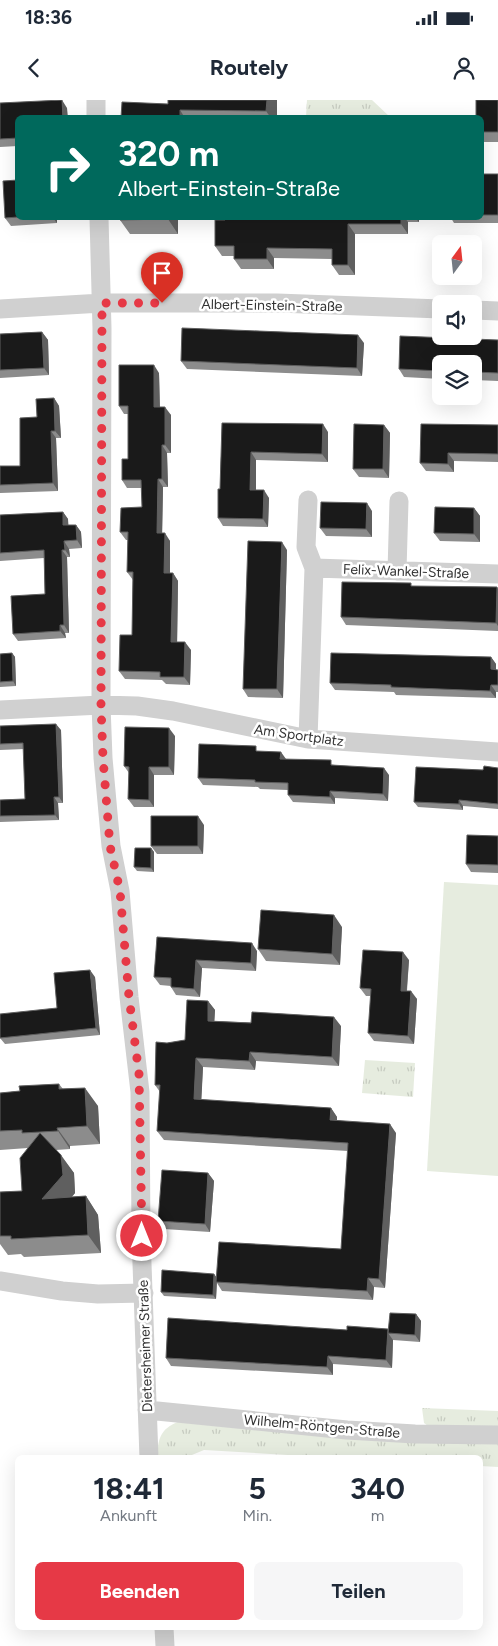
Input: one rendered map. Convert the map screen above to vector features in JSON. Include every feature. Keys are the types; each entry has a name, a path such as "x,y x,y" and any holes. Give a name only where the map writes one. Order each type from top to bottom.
{"street":[{"path":"96,100 96,115"},
{"name":"Dietersheimer Straße","path":"99,220 102,303 101,705 103,758 110,846 121,898 129,997 140,1092 147,1410 150,1455"},
{"name":"Albert-Einstein-Straße","path":"0,309 102,303 277,303 432,309"},
{"path":"482,310 498,311"},
{"path":"308,500 306,547 314,568 308,739"},
{"path":"397,571 399,501"},
{"name":"Felix-Wankel-Straße","path":"314,568 498,574"},
{"name":"Am Sportplatz","path":"0,710 101,705 137,706 308,739 498,752"},
{"path":"0,1281 89,1293 144,1293"},
{"name":"Wilhelm-Röntgen-Straße","path":"147,1410 347,1430 415,1434 498,1434"},
{"path":"164,1630 165,1646"}],"green space":[{"path":"307,100 372,100 388,115 306,115"},
{"path":"444,882 498,885 498,1176 427,1171"},
{"path":"365,1060 415,1063 413,1097 362,1093"},
{"path":"422,1408 498,1411 498,1427 428,1426 424,1423"},
{"path":"178,1422 320,1436 498,1443 498,1467 483,1466 483,1455 288,1455 204,1450 192,1455 157,1455 159,1440 164,1431"}],"building":[{"path":"62,100 63,115 15,115 15,138 0,139 0,103"},
{"path":"168,100 267,100 266,111 180,110 180,115 121,115 122,102 168,104"},
{"path":"476,100 498,100 498,132 484,132 484,115 476,115"},
{"path":"484,174 498,174 498,215 484,215"},
{"path":"15,180 15,217 5,218 3,181"},
{"path":"215,220 401,220 401,224 348,224 348,265 332,265 332,249 267,248 267,259 234,259 234,246 215,246"},
{"path":"182,328 358,335 357,368 181,361"},
{"path":"42,332 44,368 0,370 0,334"},
{"path":"400,336 432,337 432,345 482,345 482,339 498,340 498,373 482,372 482,355 432,355 432,371 399,369"},
{"path":"119,365 154,365 154,407 165,407 165,445 162,445 162,479 158,479 157,533 165,533 164,573 173,573 171,642 185,642 184,677 160,677 160,672 119,671 120,635 132,635 133,572 127,572 128,532 120,532 121,508 142,507 141,480 122,480 122,459 128,459 128,406 119,406"},
{"path":"54,398 55,431 51,431 53,483 0,485 0,466 20,466 20,418 37,417 36,399"},
{"path":"222,423 323,424 322,454 251,452 250,490 264,490 263,519 218,518"},
{"path":"354,424 384,425 383,469 353,469"},
{"path":"421,424 498,425 498,454 448,453 448,464 420,463"},
{"path":"321,502 367,503 366,529 320,528"},
{"path":"435,507 474,508 474,534 434,533"},
{"path":"63,512 63,525 76,525 77,540 64,541 65,550 62,550 64,625 60,625 60,631 13,634 11,596 45,594 44,550 0,553 0,515"},
{"path":"248,541 282,542 277,689 243,689"},
{"path":"342,582 411,583 411,586 497,587 496,623 341,617"},
{"path":"12,653 13,681 0,682 0,654"},
{"path":"331,653 491,657 491,669 498,670 498,685 491,685 490,691 330,683"},
{"path":"56,724 59,797 54,797 55,815 0,816 0,800 25,799 23,743 0,744 0,726"},
{"path":"125,727 169,728 169,767 149,767 149,800 128,799 129,767 124,766"},
{"path":"199,744 256,746 256,751 281,752 280,759 331,760 331,765 384,768 383,794 330,791 330,797 288,795 288,783 198,778"},
{"path":"484,766 498,768 498,804 459,800 459,804 414,802 416,767 483,770"},
{"path":"151,816 198,816 198,846 151,846"},
{"path":"467,835 498,836 498,865 466,864"},
{"path":"135,848 151,848 151,868 134,867"},
{"path":"261,910 334,915 332,954 258,949"},
{"path":"157,937 252,943 251,963 196,960 194,989 171,987 171,978 154,977"},
{"path":"363,950 403,952 401,991 411,991 408,1036 368,1033 371,989 360,988"},
{"path":"90,970 96,1028 0,1038 0,1014 57,1008 54,973"},
{"path":"187,1000 208,1001 208,1021 251,1023 252,1012 334,1017 332,1057 250,1052 249,1061 196,1058 194,1099 331,1108 330,1120 390,1124 379,1279 368,1278 367,1291 216,1282 219,1242 341,1249 348,1143 157,1131 160,1085 155,1085 156,1042 167,1043 185,1040"},
{"path":"59,1084 59,1089 85,1088 87,1126 57,1128 58,1131 22,1133 22,1130 0,1131 0,1093 20,1091 19,1086"},
{"path":"40,1133 61,1155 63,1175 42,1199 86,1196 88,1235 11,1239 11,1236 0,1236 0,1192 22,1191 20,1158"},
{"path":"162,1170 208,1173 205,1224 158,1221"},
{"path":"162,1270 214,1274 213,1295 161,1292"},
{"path":"390,1313 416,1314 415,1335 388,1333"},
{"path":"168,1318 347,1330 347,1326 388,1329 386,1360 328,1356 327,1367 166,1358"}],"route":[{"path":"142,1236 141,1096 138,1059 129,997 120,891 110,846 103,758 101,705 102,303 162,303"}]}
